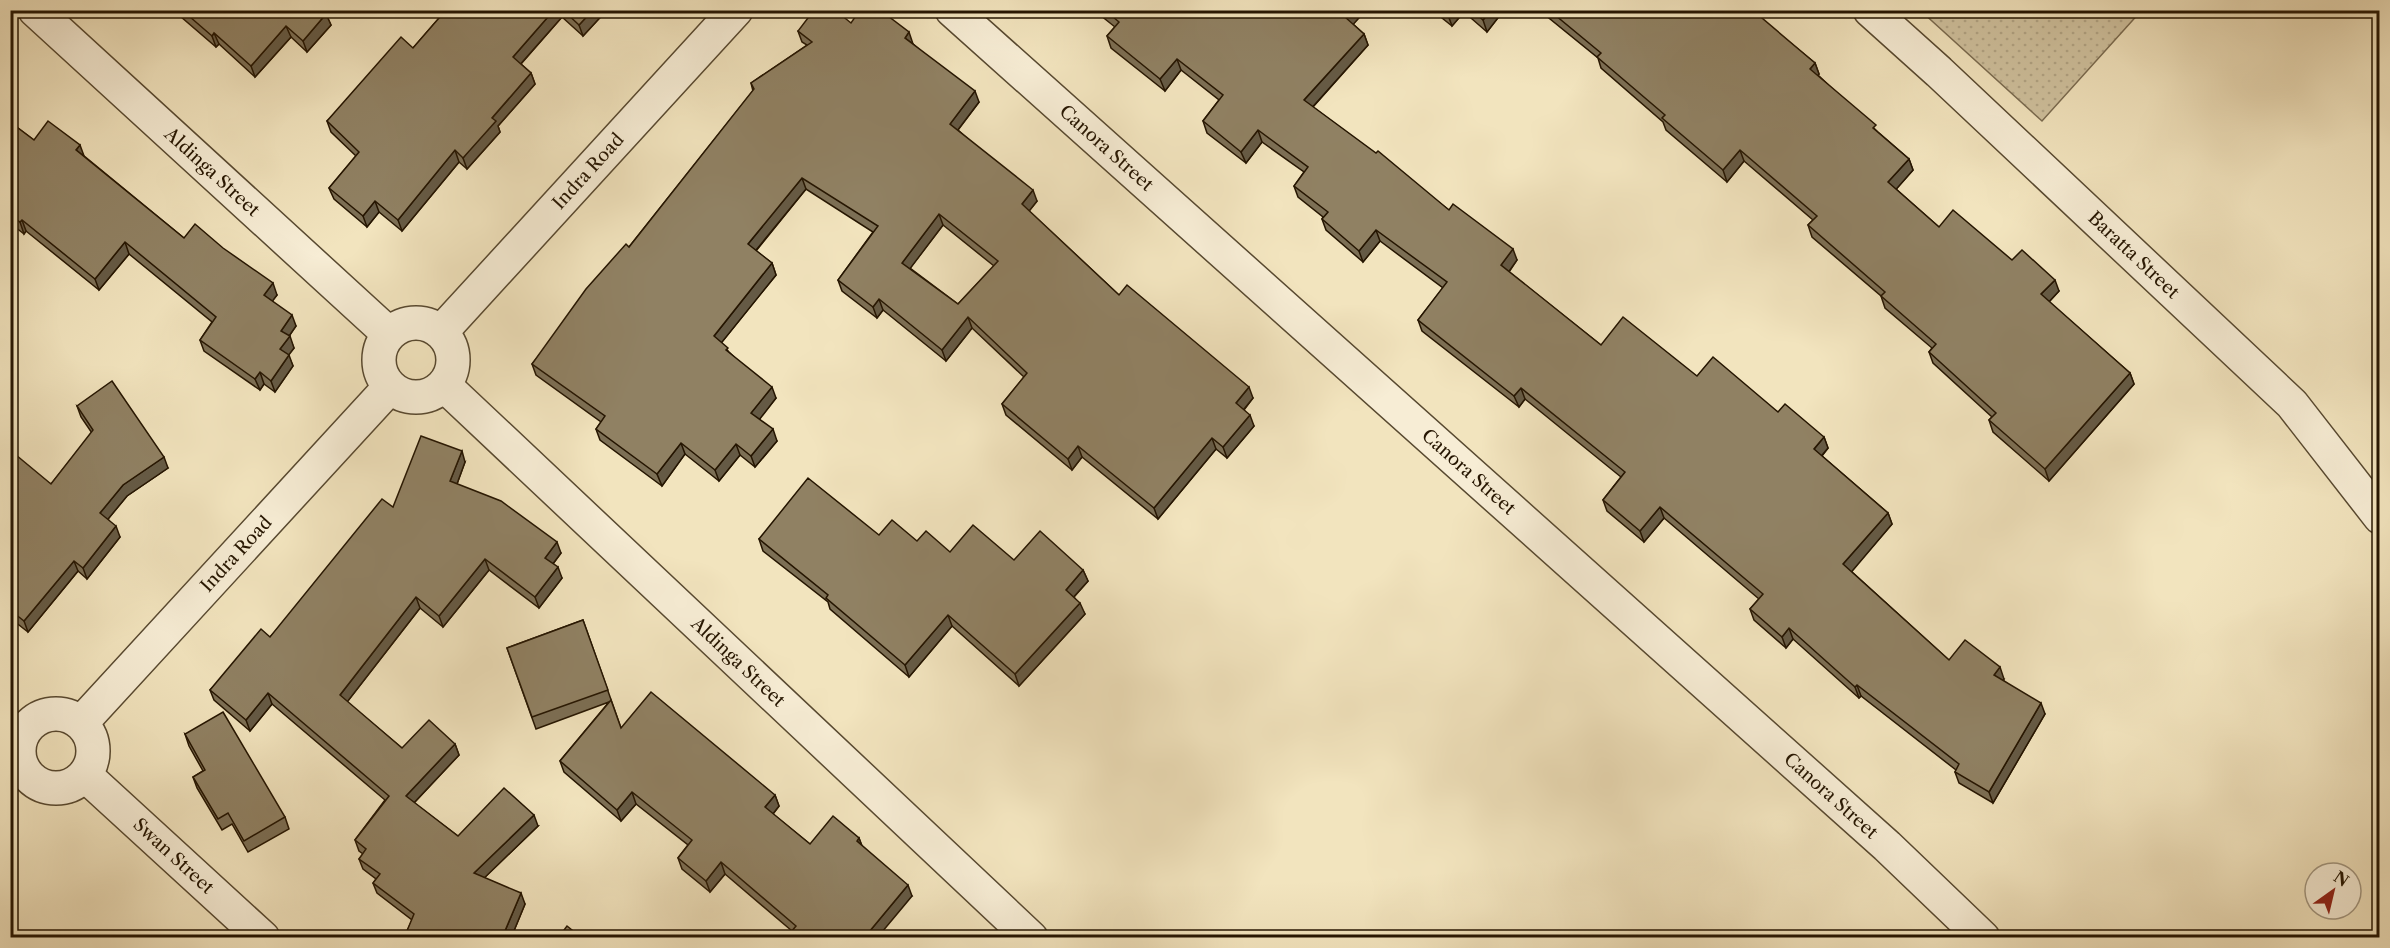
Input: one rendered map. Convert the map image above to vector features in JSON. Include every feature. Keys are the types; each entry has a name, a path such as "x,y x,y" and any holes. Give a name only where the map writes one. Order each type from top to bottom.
{"street":[{"name":"Aldinga Street","path":"35,10 389,334"},
{"name":"Indra Road","path":"441,332 736,10"},
{"name":"Canora Street","path":"952,10 1887,846 1983,938"},
{"name":"Baratta Street","path":"1870,10 1940,72 2292,404 2379,517"},
{"path":"409,323 431,326 441,332 453,352 454,363 444,385 424,397 400,394 390,387 383,378 379,366 382,343 389,334 409,323"},
{"name":"Aldinga Street","path":"444,385 1031,938"},
{"name":"Indra Road","path":"82,722 390,387"},
{"path":"54,713 68,715 82,722 90,736 94,751 85,775 70,786 20,789 19,747 22,734 20,716 42,716 54,713"},
{"name":"Swan Street","path":"85,775 263,938"}],"shaded area":[{"path":"1921,11 2141,11 2042,121"}],"building":[{"path":"182,10 322,10 326,14 303,41 286,26 251,66 214,33 212,36"},
{"path":"446,10 554,10 513,57 531,73 492,118 496,121 463,158 455,150 398,220 375,201 363,216 329,188 359,152 327,121 401,37 413,48"},
{"path":"563,10 593,10 579,25"},
{"path":"814,10 835,10 851,23 860,10 880,10 909,32 905,38 975,91 950,124 1033,190 1022,204 1119,295 1127,285 1249,387 1236,403 1250,415 1223,447 1212,438 1154,508 1078,446 1068,459 1002,404 1027,373 968,317 942,350 879,299 873,307 838,280 878,226 802,178 748,244 772,263 714,336 728,348 726,350 772,387 751,413 773,429 751,456 736,444 715,470 681,443 657,474 596,429 605,416 532,364 586,289 626,244 629,247 754,89 751,83 812,42 798,31","holes":["939,214 998,261 958,304 902,263"]},
{"path":"1105,10 1351,10 1345,17 1364,34 1304,100 1376,153 1378,151 1449,210 1453,204 1513,249 1501,265 1601,345 1623,317 1697,376 1713,357 1778,412 1785,404 1824,437 1814,449 1888,513 1843,564 1949,660 1965,640 2000,667 1994,675 2041,703 1989,792 1955,772 1959,764 1857,685 1855,687 1789,628 1782,637 1750,609 1763,594 1660,507 1640,531 1603,500 1625,472 1521,388 1514,396 1418,320 1447,282 1376,230 1359,251 1322,219 1328,212 1294,186 1308,167 1258,130 1241,152 1203,121 1223,95 1177,59 1160,79 1107,36 1119,22"},
{"path":"1471,10 1491,10 1483,20"},
{"path":"1549,10 1750,10 1755,15 1756,13 1815,63 1810,69 1876,125 1873,128 1909,159 1888,182 1939,227 1953,210 2012,260 2022,250 2055,280 2041,294 2130,373 2045,469 1989,420 1996,413 1929,352 1936,344 1881,296 1885,292 1808,225 1817,216 1740,150 1723,170 1662,118 1665,115 1597,57 1601,53"},
{"path":"48,121 80,145 76,150 184,238 195,224 223,248 273,283 264,295 292,315 281,331 290,336 280,349 289,355 271,381 260,372 255,379 200,340 216,317 125,242 95,279 22,220 20,222 10,215 10,122 34,140"},
{"path":"112,381 164,457 123,485 100,513 116,526 83,568 74,561 24,621 10,610 10,462 16,455 51,484 93,430 77,406"},
{"path":"421,436 462,451 450,481 501,501 557,542 545,558 558,567 535,597 485,559 439,616 416,597 340,695 402,748 429,720 455,744 406,796 458,836 504,788 534,815 474,873 521,893 502,938 404,938 414,914 373,883 380,874 359,859 366,849 355,840 389,796 268,693 246,720 210,690 261,629 270,637 382,499 393,507"},
{"path":"808,478 879,535 892,520 917,541 926,531 950,552 973,525 1014,560 1040,531 1083,570 1066,590 1080,603 1015,674 948,615 905,665 826,598 828,595 759,539"},
{"path":"583,620 608,690 532,717 507,648"},
{"path":"651,692 775,795 765,807 810,844 833,816 859,838 857,841 908,885 864,938 786,938 796,926 721,862 706,881 678,858 692,840 632,792 617,810 560,761 611,700 621,728"},
{"path":"223,712 285,817 244,841 228,813 218,819 193,777 205,770 185,734"},
{"path":"567,926 582,938 558,938"}]}
